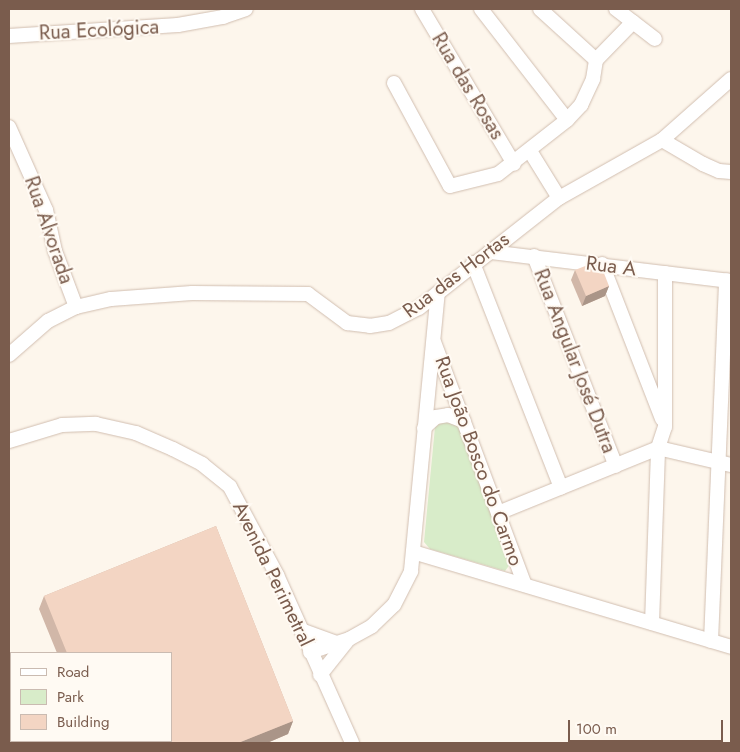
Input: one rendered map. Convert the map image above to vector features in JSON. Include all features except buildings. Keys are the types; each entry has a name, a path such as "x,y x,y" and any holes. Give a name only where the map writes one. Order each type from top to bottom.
{"street":[{"name":"Rua Ecológica","path":"9,36 178,25 223,17 246,9"},
{"name":"Rua das Rosas","path":"422,9 514,164"},
{"path":"480,9 567,120"},
{"path":"540,9 596,60"},
{"path":"616,9 655,38"},
{"path":"394,83 450,186 498,174 530,151 567,120 581,105 594,79 596,60 633,22"},
{"name":"Rua das Hortas","path":"9,355 48,321 76,307 111,299 192,293 308,294 347,323 370,326 389,323 418,308 473,263 559,198 662,140 731,79"},
{"name":"Rua Alvorada","path":"9,127 46,210 55,251 76,307"},
{"path":"662,140 703,164 720,171 731,172"},
{"path":"530,151 559,198"},
{"name":"Rua A","path":"490,252 729,280"},
{"name":"Rua Angular José Dutra","path":"534,256 616,466"},
{"path":"473,263 561,486"},
{"path":"602,264 665,427"},
{"path":"652,623 658,448 665,427 666,273"},
{"path":"711,641 725,464 729,280"},
{"path":"310,652 343,641 372,626 394,605 411,571 432,337 438,293"},
{"name":"Rua João Bosco do Carmo","path":"432,337 525,585"},
{"path":"424,428 436,417 448,415 464,421"},
{"name":"Avenida Perimetral","path":"9,441 62,425 96,424 136,434 202,464 230,488 278,575 320,675 352,743"},
{"path":"498,513 658,448 725,464"},
{"path":"413,552 731,647"},
{"path":"302,630 343,641"},
{"path":"320,675 343,641"}],"green space":[{"path":"445,420 459,425 511,563 505,571 430,549 424,542 435,427"}]}
